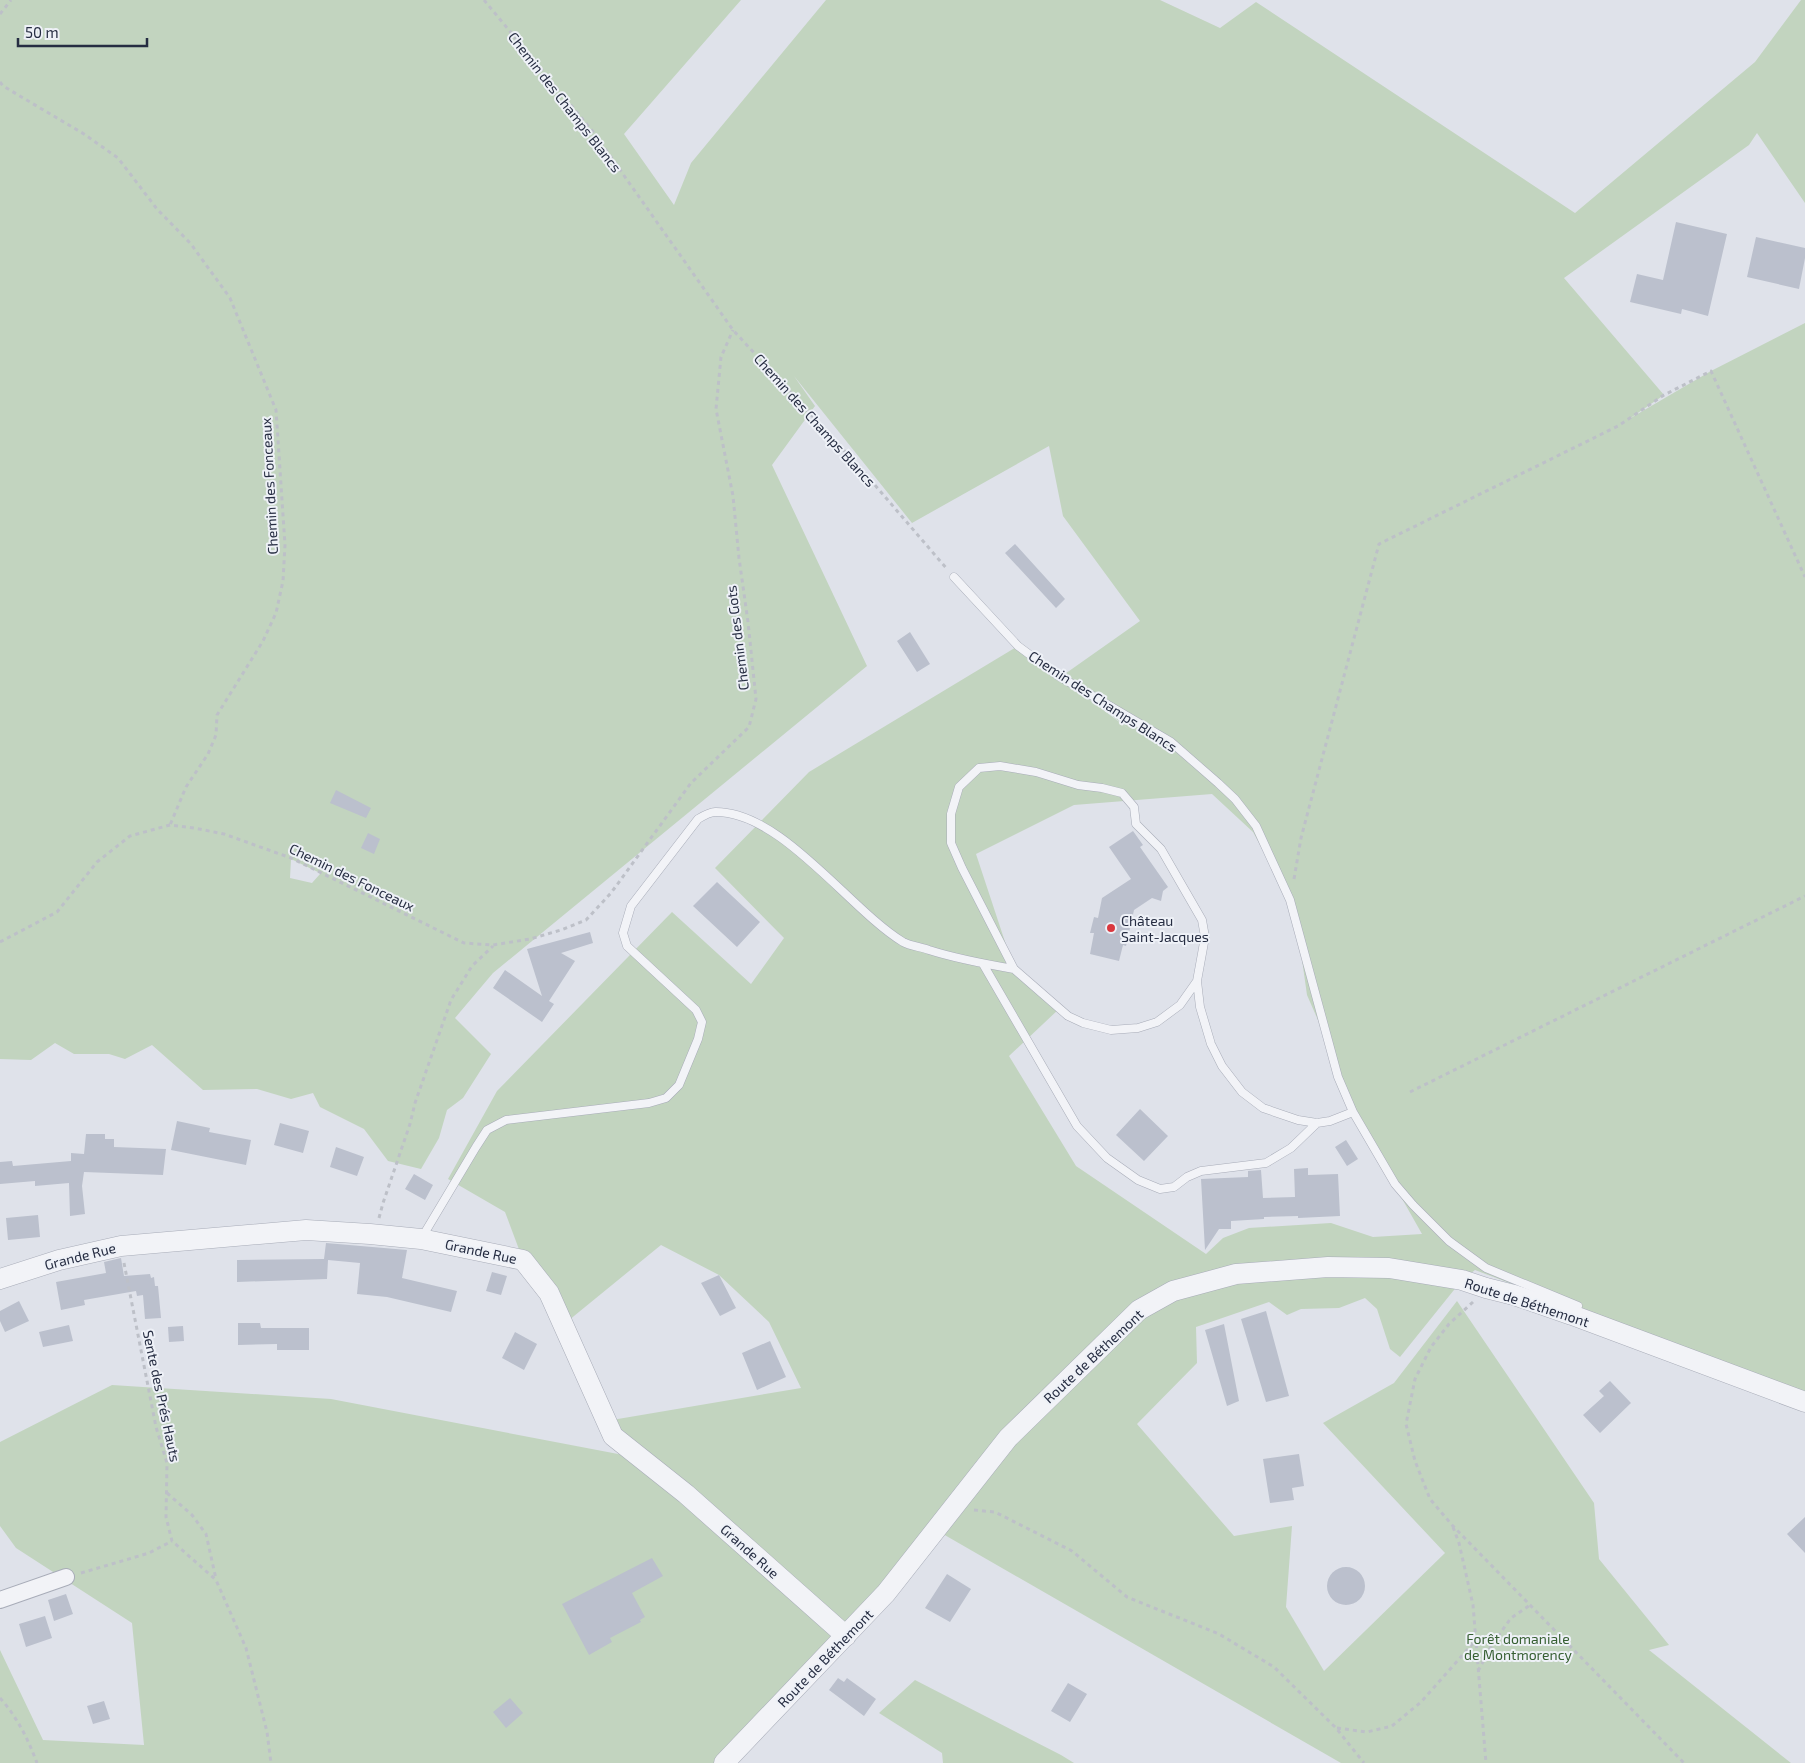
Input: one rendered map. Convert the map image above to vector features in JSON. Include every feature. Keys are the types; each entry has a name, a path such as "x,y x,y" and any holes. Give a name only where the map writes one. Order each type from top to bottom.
{"street":[{"name":"Grande Rue","path":"0,1279 59,1260 121,1246 306,1230 420,1239 524,1260 549,1293 613,1436 686,1494 846,1636"},
{"name":"Route de Béthemont","path":"724,1763 886,1593 1008,1438 1140,1310 1173,1291 1236,1274 1328,1267 1389,1268 1462,1280 1572,1315 1805,1402"},
{"path":"0,1600 66,1576"}],"lane":[{"name":"Chemin des Champs Blancs","path":"954,577 1018,646 1057,675 1171,742 1235,799 1256,826 1290,900 1335,1069 1353,1112 1396,1184 1449,1241 1486,1268 1578,1306 1572,1315"},
{"path":"1197,981 1180,1005 1157,1022 1138,1028 1110,1030 1083,1023 1068,1016 1014,970 994,927 962,868 951,843 951,814 959,787 979,768 1000,766 1036,772 1078,785 1102,788 1122,794 1134,806 1136,824 1161,849 1202,920 1205,937 1197,981 1200,1007 1211,1044 1222,1066 1242,1092 1263,1108 1298,1120 1317,1123 1330,1121 1353,1112"},
{"path":"420,1239 488,1130 506,1120 649,1103 666,1098 679,1085 698,1039 702,1022 696,1010 627,946 623,933 630,906 698,819 714,812 740,816 770,831 797,849 854,903 904,942 958,959 1014,970"},
{"path":"983,964 1042,1062 1077,1126 1107,1158 1138,1180 1160,1189 1174,1187 1201,1171 1266,1163 1291,1148 1317,1123"}],"path":[{"path":"0,14 11,0"},
{"name":"Chemin des Champs Blancs","path":"484,0 594,133 733,330 862,470 954,577"},
{"name":"Chemin des Fonceaux","path":"0,82 2,87 84,134 118,158 157,209 191,244 230,298 276,410 285,545 283,581 276,613 263,641 217,715 216,735 208,754 186,787 170,825"},
{"name":"Chemin des Gots","path":"493,945 530,939 586,920 611,893 691,783 749,727 756,699 733,496 716,409 721,357 733,330"},
{"path":"1290,900 1301,838 1378,544 1618,426 1664,395 1711,371 1805,577"},
{"name":"Chemin des Fonceaux","path":"0,942 57,912 97,862 130,836 170,825 224,834 291,858 436,931 464,943 493,945"},
{"path":"1410,1092 1805,896"},
{"path":"375,1234 383,1202 410,1124 424,1074 451,1000 472,966 493,945"},
{"name":"Sente des Prés Hauts","path":"121,1246 156,1427 167,1463 166,1517 172,1541"},
{"path":"1486,1288 1449,1324 1431,1348 1415,1379 1406,1424 1416,1461 1430,1499 1684,1763"},
{"path":"166,1493 192,1515 206,1534 216,1580 246,1648 267,1732 271,1763"},
{"path":"953,1508 995,1512 1072,1551 1127,1597 1219,1634 1274,1668 1336,1728 1364,1763"},
{"path":"1452,1524 1459,1543 1473,1605 1486,1763"},
{"path":"66,1576 149,1553 172,1541 216,1580"},
{"path":"1478,1672 1493,1643 1511,1618 1530,1605"},
{"path":"1336,1728 1367,1732 1392,1726 1421,1702 1476,1640"},
{"path":"0,1698 11,1709 37,1763"}],"green space":[{"name":"Forêt domaniale de Montmorency","path":"0,0 741,0 624,134 674,205 691,163 826,0 1160,0 1220,28 1256,2 1575,213 1755,62 1801,0 1805,0 1805,203 1757,133 1749,145 1564,278 1664,395 1629,419 1711,371 1805,323 1805,1395 1475,1270 1462,1280 1400,1357 1390,1349 1377,1309 1365,1298 1339,1308 1301,1309 1287,1315 1269,1302 1196,1327 1197,1363 1137,1424 1234,1536 1292,1526 1286,1607 1324,1671 1445,1553 1323,1423 1394,1383 1457,1301 1594,1503 1599,1559 1669,1645 1649,1650 1791,1763 1341,1763 936,1530 729,1763 0,1763 0,1650 43,1740 144,1745 132,1623 16,1548 0,1526 0,1442 112,1385 331,1399 639,1458 606,1421 801,1388 769,1322 719,1275 661,1245 563,1325 523,1260 505,1212 448,1179 497,1091 672,912 751,984 784,938 715,868 809,772 1018,646 1130,730 1062,676 1140,621 1063,516 1049,446 912,523 794,376 815,406 772,465 867,666 493,973 455,1018 491,1054 463,1098 447,1110 439,1138 421,1169 388,1161 364,1129 320,1107 313,1093 291,1099 257,1089 203,1090 152,1045 125,1059 109,1054 74,1054 55,1043 31,1060 0,1059","holes":["1212,794 1253,832 1290,899 1297,924 1307,995 1328,1043 1353,1112 1422,1234 1373,1237 1331,1223 1249,1228 1223,1238 1206,1254 1076,1166 1009,1056 1060,1008 1014,969 976,854 1074,805","291,859 320,873 320,874 312,883 290,878"]},
{"path":"915,1680 1074,1763 943,1763 942,1753 879,1713"}],"building":[{"path":"1676,222 1727,234 1708,316 1682,309 1681,314 1630,302 1637,274 1663,280"},
{"path":"1756,237 1805,248 1799,289 1747,277"},
{"path":"1015,544 1065,599 1056,608 1005,553"},
{"path":"910,632 930,664 917,672 897,641"},
{"path":"336,790 371,808 366,818 330,803"},
{"path":"1133,831 1143,845 1140,847 1168,887 1163,891 1161,901 1152,898 1134,910 1126,946 1123,945 1119,961 1090,954 1094,933 1090,933 1094,917 1098,918 1102,898 1131,879 1109,847"},
{"path":"368,833 380,839 374,854 361,848"},
{"path":"717,882 760,922 737,947 693,906"},
{"path":"590,932 593,943 561,953 575,961 549,1001 554,1004 542,1022 493,988 505,970 542,996 527,949"},
{"path":"1140,1109 1168,1136 1144,1161 1116,1135"},
{"path":"177,1121 210,1128 209,1132 251,1140 246,1165 171,1150"},
{"path":"280,1123 309,1131 303,1153 274,1145"},
{"path":"86,1134 105,1134 105,1139 114,1139 114,1147 166,1149 163,1175 84,1172 82,1186 85,1214 70,1216 69,1183 35,1186 35,1181 0,1184 0,1162 12,1161 13,1166 71,1161 71,1153 84,1154"},
{"path":"1346,1140 1358,1159 1347,1166 1335,1147"},
{"path":"336,1147 364,1157 357,1176 330,1167"},
{"path":"1308,1168 1308,1175 1338,1174 1340,1216 1264,1217 1264,1219 1231,1221 1231,1229 1219,1229 1205,1250 1201,1179 1248,1177 1248,1171 1261,1170 1263,1198 1295,1197 1294,1169"},
{"path":"414,1174 433,1185 425,1200 405,1189"},
{"path":"38,1215 40,1237 8,1240 6,1218"},
{"path":"326,1243 407,1250 402,1278 457,1291 451,1312 387,1297 357,1294 360,1263 328,1260 327,1279 237,1282 237,1260 324,1259"},
{"path":"121,1258 124,1276 150,1274 151,1278 154,1277 155,1286 158,1286 161,1318 145,1319 143,1295 137,1296 136,1291 84,1300 85,1305 61,1310 56,1282 106,1273 104,1262"},
{"path":"492,1272 507,1276 501,1295 486,1291"},
{"path":"719,1275 736,1308 720,1316 701,1283"},
{"path":"19,1301 29,1321 5,1332 0,1321 0,1311"},
{"path":"1266,1311 1289,1396 1266,1402 1241,1319"},
{"path":"238,1323 260,1323 261,1328 309,1328 309,1350 277,1350 277,1344 238,1345"},
{"path":"1224,1324 1239,1401 1227,1406 1205,1330"},
{"path":"69,1325 73,1341 43,1347 39,1332"},
{"path":"183,1326 184,1341 169,1342 168,1327"},
{"path":"515,1332 537,1344 524,1370 502,1358"},
{"path":"770,1341 786,1377 757,1390 742,1353"},
{"path":"1610,1381 1631,1403 1600,1433 1583,1415 1604,1396 1599,1391"},
{"path":"1299,1454 1304,1486 1292,1488 1294,1500 1270,1503 1263,1459"},
{"path":"1805,1517 1805,1553 1787,1534"},
{"path":"652,1558 663,1576 632,1593 645,1617 640,1620 641,1622 610,1638 612,1642 589,1655 562,1604"},
{"path":"1346,1567 1353,1568 1359,1573 1364,1579 1364,1593 1359,1599 1353,1604 1346,1605 1339,1604 1333,1599 1328,1593 1327,1586 1328,1579 1333,1573 1339,1568"},
{"path":"947,1574 971,1589 950,1622 925,1608"},
{"path":"66,1594 73,1614 54,1621 48,1600"},
{"path":"45,1616 52,1638 26,1647 19,1624"},
{"path":"838,1678 844,1682 847,1678 876,1699 864,1716 829,1690"},
{"path":"1068,1683 1087,1694 1070,1722 1051,1711"},
{"path":"510,1698 523,1713 506,1728 493,1712"},
{"path":"104,1701 110,1719 93,1724 87,1706"}],"place":[{"name":"Château Saint-Jacques","path":"1111,928"}]}
